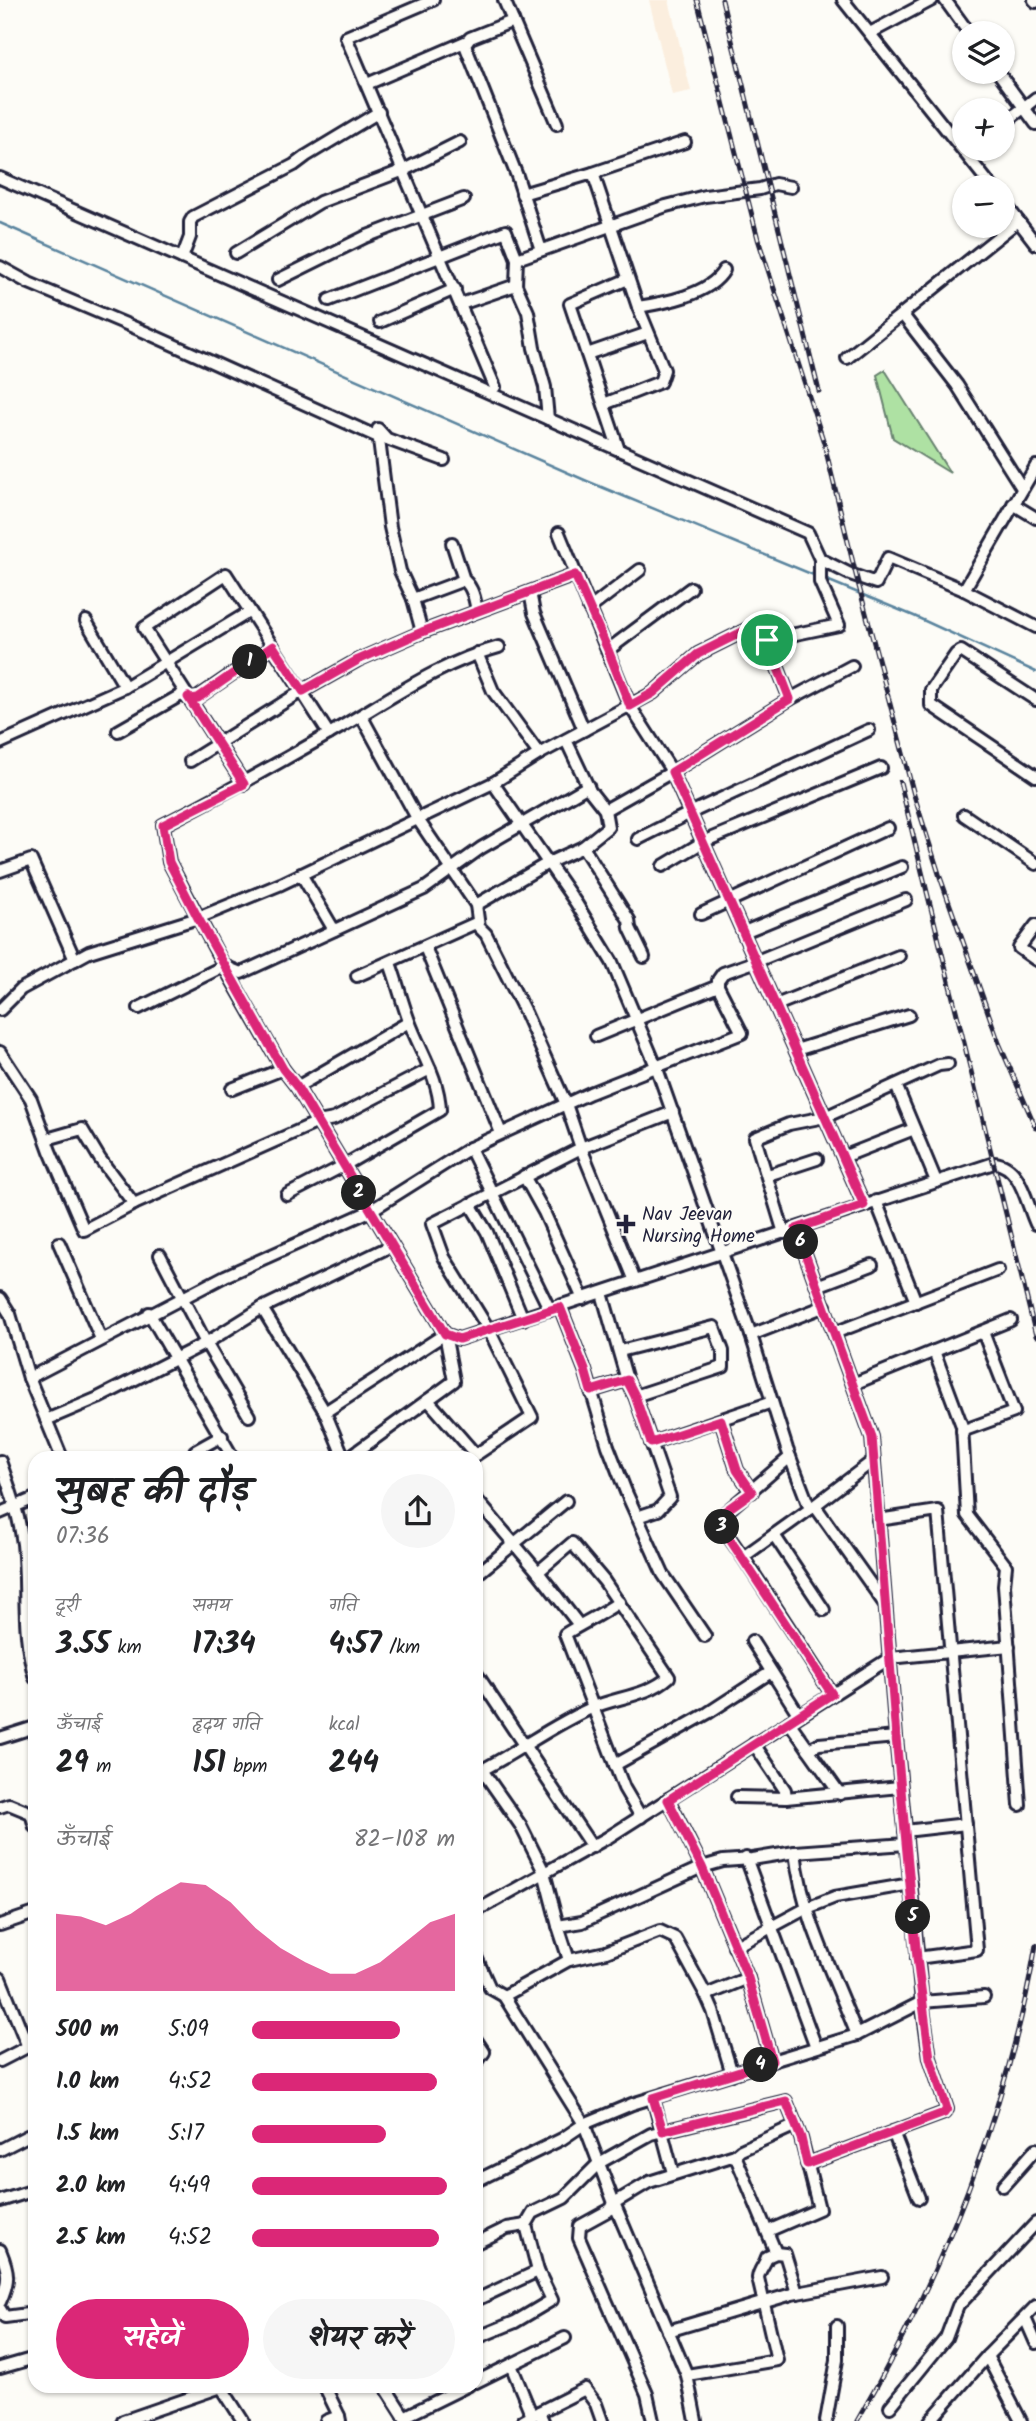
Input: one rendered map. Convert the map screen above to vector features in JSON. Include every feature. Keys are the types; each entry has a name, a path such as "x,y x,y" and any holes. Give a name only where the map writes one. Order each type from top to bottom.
{"street":[{"path":"433,0 346,37 495,387"},
{"path":"504,0 557,124"},
{"path":"843,0 952,132"},
{"path":"870,33 932,0"},
{"path":"945,0 961,21"},
{"path":"367,84 513,21"},
{"path":"467,41 466,45 541,250"},
{"path":"1007,84 1036,124"},
{"path":"1015,114 1036,99"},
{"path":"181,258 190,237 190,222 193,217 295,165 379,112"},
{"path":"236,253 320,202 404,170 460,142"},
{"path":"522,194 685,142"},
{"path":"593,173 638,307 664,370 660,382 604,404"},
{"path":"0,177 808,533 820,559 820,582 839,625 756,642 748,629 698,654 653,693 539,754 493,783 301,874 198,918 89,952 22,989 0,1010"},
{"path":"517,259 666,206 775,184 792,187"},
{"path":"278,280 365,237 464,199"},
{"path":"1015,216 1036,243"},
{"path":"847,358 1018,220"},
{"path":"329,300 506,231 517,259 516,285 528,312 534,348 545,387 548,419"},
{"path":"0,267 29,283 378,437 378,429"},
{"path":"638,307 665,303 703,288 721,276 724,270"},
{"path":"619,450 570,304 628,279"},
{"path":"461,304 516,285"},
{"path":"380,321 455,289"},
{"path":"902,314 957,386 1022,488"},
{"path":"587,354 648,333"},
{"path":"378,429 387,439 444,460"},
{"path":"378,429 390,527 400,571 413,599 422,632"},
{"path":"964,590 1036,466"},
{"path":"1013,504 1036,518"},
{"path":"558,533 630,706 672,772 864,1205"},
{"path":"452,543 477,611"},
{"path":"820,559 876,583 888,558 964,590 1036,627"},
{"path":"589,609 640,570"},
{"path":"244,784 144,628 226,574 329,734"},
{"path":"190,761 358,660 422,632 575,575"},
{"path":"413,599 464,580"},
{"path":"608,650 691,588"},
{"path":"530,592 534,613 584,730"},
{"path":"0,743 125,687 249,611"},
{"path":"86,621 125,687"},
{"path":"767,640 790,699"},
{"path":"118,731 181,695 190,699 198,698 273,646"},
{"path":"356,1451 454,1381 445,1334 297,1087 283,1069 198,918 169,862 163,825 244,784 415,683 477,653 499,647"},
{"path":"1036,700 961,651 932,690 931,705 1036,776"},
{"path":"477,653 493,691 539,754"},
{"path":"605,810 790,699 852,666"},
{"path":"363,719 417,818 476,905 478,922 524,1010 566,1104 635,1281"},
{"path":"638,839 869,730"},
{"path":"476,905 548,863 583,847 608,827 605,810 588,786 566,740"},
{"path":"663,866 703,842 881,768"},
{"path":"493,783 612,962 673,1112 751,1335 790,1457 812,1508 885,1605"},
{"path":"139,1007 225,966 241,973 424,889 481,848 588,786"},
{"path":"964,815 1036,864"},
{"path":"701,914 888,828"},
{"path":"583,847 629,920 644,957"},
{"path":"0,871 31,860 75,960"},
{"path":"744,932 902,867"},
{"path":"301,874 334,930"},
{"path":"29,1378 182,1297 370,1211 470,1148 501,1133 656,1066 742,1033 718,986 718,980 723,973 906,900"},
{"path":"357,976 478,922"},
{"path":"1036,925 1019,948 1036,960"},
{"path":"425,947 501,1133"},
{"path":"776,1005 899,956"},
{"path":"286,1195 343,1166 440,1110 430,1069 409,1023 390,963"},
{"path":"596,1036 718,986"},
{"path":"796,1050 909,1015"},
{"path":"297,1087 409,1023"},
{"path":"0,1052 31,1099 84,1230 134,1204 317,1122 334,1119 430,1069"},
{"path":"784,1233 755,1138 789,1125 825,1116 939,1065 948,1064"},
{"path":"232,1089 283,1069"},
{"path":"896,1085 936,1181"},
{"path":"481,1451 532,1418 489,1330 444,1257 432,1224 581,1148 673,1112"},
{"path":"47,1139 82,1129 134,1204"},
{"path":"843,1157 914,1129"},
{"path":"470,1148 585,1370 608,1446 663,1574 705,1636"},
{"path":"768,1175 817,1159"},
{"path":"445,1334 459,1339 489,1330 994,1163 1002,1164 1018,1178 1036,1224"},
{"path":"524,1176 544,1212 583,1299"},
{"path":"876,1201 916,1301"},
{"path":"470,1204 487,1232 523,1319"},
{"path":"796,1229 872,1437 900,1787 917,1958 930,2058 947,2109 944,2113 807,2164"},
{"path":"59,1243 101,1339"},
{"path":"46,1420 98,1398 206,1343 262,1308 391,1246"},
{"path":"160,1255 206,1343 249,1416"},
{"path":"817,1286 872,1265"},
{"path":"834,1333 998,1270"},
{"path":"602,1293 627,1380 670,1497 658,1510 638,1517"},
{"path":"0,1298 10,1314 29,1378 59,1451"},
{"path":"751,1335 825,1306"},
{"path":"262,1308 325,1412 343,1451"},
{"path":"149,1314 229,1451"},
{"path":"853,1384 1011,1320"},
{"path":"620,1351 714,1326 723,1351 723,1367 635,1396"},
{"path":"962,1431 1014,1412 983,1332"},
{"path":"325,1412 445,1334"},
{"path":"934,1351 962,1431 968,1515 1006,1566 1004,1585 1020,1805"},
{"path":"591,1391 627,1380"},
{"path":"428,1400 469,1451"},
{"path":"651,1443 772,1402"},
{"path":"721,1420 737,1470 752,1492"},
{"path":"195,1451 222,1437"},
{"path":"790,1457 717,1520 832,1694"},
{"path":"743,1557 874,1460"},
{"path":"0,1461 17,1506 23,1546 25,1625 28,1637"},
{"path":"0,1513 28,1501"},
{"path":"483,1569 566,1501"},
{"path":"483,1507 579,1625"},
{"path":"878,1520 938,1511 951,1652 977,1950 917,1958"},
{"path":"774,1535 824,1610"},
{"path":"483,1769 593,1707 659,1686 669,1677 619,1602 572,1543 538,1572"},
{"path":"24,1588 28,1586"},
{"path":"619,1602 593,1620 565,1634 624,1788 641,1816"},
{"path":"752,1641 799,1715"},
{"path":"483,1907 592,1847 890,1658 1009,1646"},
{"path":"615,1765 708,1713 771,1672"},
{"path":"483,1686 592,1847"},
{"path":"789,1722 840,1794"},
{"path":"0,1738 28,1729"},
{"path":"808,1749 818,1744 896,1737"},
{"path":"754,1744 785,1790 786,1798"},
{"path":"483,1776 520,1826 544,1872 569,1960"},
{"path":"737,1797 786,1798 900,1787"},
{"path":"668,1800 702,1867 748,1978 772,2061"},
{"path":"0,1807 9,1804 28,1812"},
{"path":"905,1831 966,1824"},
{"path":"558,1926 582,1922 702,1867 723,1861 795,1852 906,1844"},
{"path":"795,1852 798,1880 807,1908 857,2035"},
{"path":"746,1858 816,2047"},
{"path":"734,1947 807,1908 835,1897 911,1884"},
{"path":"0,1925 28,1915"},
{"path":"504,1996 569,1960 606,1952 660,1931 675,1938 706,1995 732,2074"},
{"path":"483,1972 490,1988 504,1996 584,2124 614,2203 687,2375 696,2421"},
{"path":"0,1978 2,1991 28,2039"},
{"path":"706,1995 748,1978"},
{"path":"483,2178 562,2139 584,2124 653,2098 857,2035 922,2002 985,1997"},
{"path":"0,2062 28,2047"},
{"path":"653,2098 673,2173"},
{"path":"483,2335 515,2322 552,2300 538,2271 526,2225 533,2213 564,2198 599,2163 651,2134 786,2101 796,2125 819,2209 768,2231"},
{"path":"653,2421 649,2399 579,2238 580,2226 611,2209 614,2203 649,2182 735,2155 796,2125"},
{"path":"893,2132 919,2198"},
{"path":"0,2150 28,2136"},
{"path":"1003,2186 1036,2149"},
{"path":"735,2155 776,2253"},
{"path":"0,2201 28,2192"},
{"path":"890,2407 946,2338 958,2306 1036,2223"},
{"path":"483,2240 507,2228 526,2225"},
{"path":"0,2250 8,2269 8,2277 0,2302"},
{"path":"687,2375 777,2360 758,2278 759,2270 767,2257 776,2253 785,2254 797,2293"},
{"path":"483,2297 538,2271"},
{"path":"668,2331 797,2293 882,2277"},
{"path":"930,2421 987,2356 1036,2306"},
{"path":"0,2309 5,2317 28,2314"},
{"path":"1025,2318 1036,2343"},
{"path":"826,2421 837,2360 837,2326"},
{"path":"483,2379 565,2337"},
{"path":"987,2356 1021,2421"},
{"path":"0,2368 28,2360"},
{"path":"511,2365 534,2417 585,2389 596,2404 602,2421"},
{"path":"123,2421 203,2393"},
{"path":"227,2393 243,2421"},
{"path":"326,2421 340,2418 328,2393"},
{"path":"389,2393 406,2419 454,2393"}],"shaded area":[{"path":"649,0 669,0 691,91 672,95"}],"green space":[{"path":"885,370 950,473 893,438 877,375"}],"waterway":[{"path":"0,223 587,481 816,576"},
{"path":"822,578 914,616 1036,672"}],"railway":[{"path":"697,0 758,239 824,443 914,795 999,1043 1036,1128"},
{"path":"722,0 819,391"},
{"path":"900,782 1036,1336"},
{"path":"857,2421 917,2309 968,2191 1008,2069 1036,1945"}],"place":[{"name":"Nav Jeevan Nursing Home","path":"626,1224"}],"route":[{"path":"575,575 630,706 653,693 698,654 748,629 756,642 767,640 790,699 672,772 864,1205 796,1229 872,1437 900,1787 917,1958 930,2058 947,2109 944,2113 807,2164 801,2138 786,2101 663,2131 653,2098 772,2061 748,1978 702,1867 668,1800 832,1694 717,1520 752,1492 737,1470 721,1420 651,1443 627,1380 591,1391 560,1307 459,1339 445,1334 297,1087 283,1069 198,918 169,862 163,825 244,784 188,697 198,698 273,646 303,691 358,660 422,632 575,575"}]}
